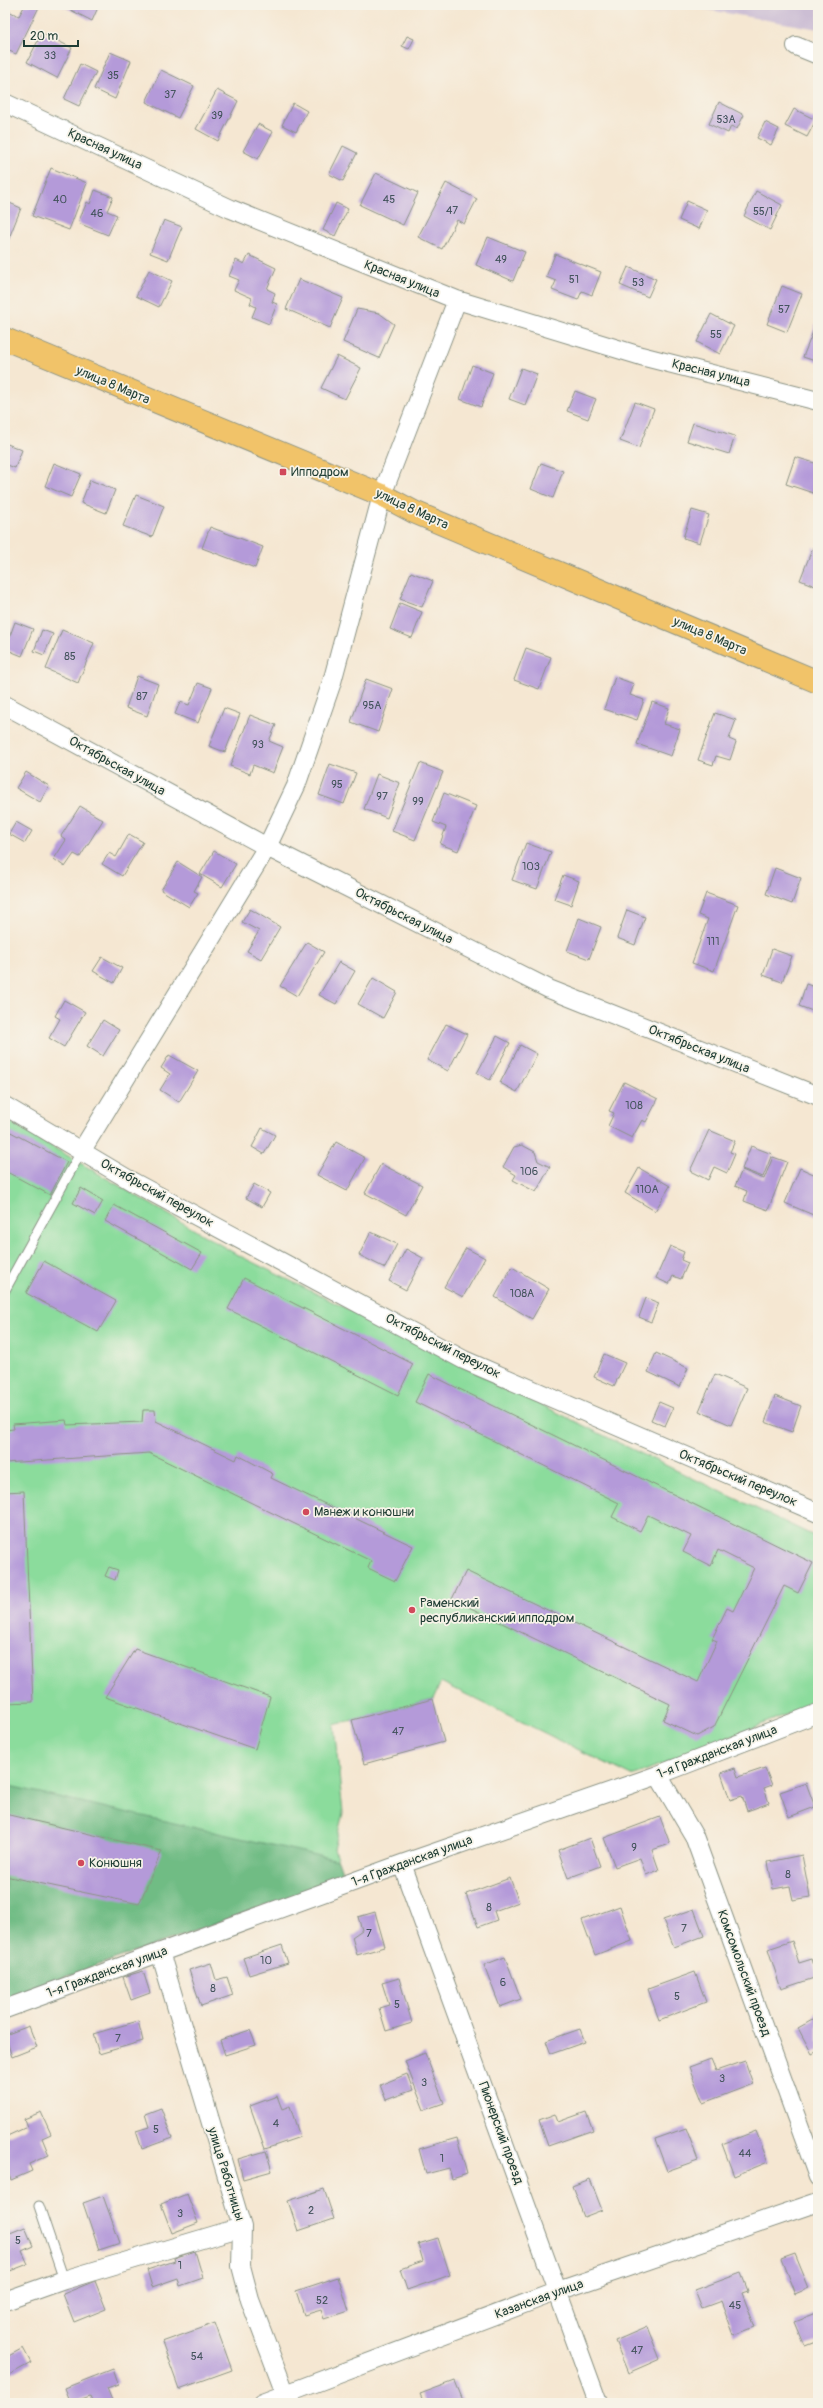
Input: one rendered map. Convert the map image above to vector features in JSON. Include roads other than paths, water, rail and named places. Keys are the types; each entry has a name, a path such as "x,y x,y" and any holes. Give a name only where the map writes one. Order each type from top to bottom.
{"main road":[{"name":"улица 8 Марта","path":"5,339 382,495 414,512 818,682"}],"street":[{"path":"796,46 818,55"},
{"name":"Красная улица","path":"5,103 231,209 457,300 641,356 818,401"},
{"path":"82,1150 267,847 296,786 332,682 382,495 457,300"},
{"name":"Октябрьская улица","path":"5,705 267,847 549,989 818,1096"},
{"name":"Октябрьский переулок","path":"5,1106 82,1150 133,1182 464,1360 818,1513"},
{"name":"1-я Гражданская улица","path":"5,2009 402,1864 658,1775 818,1713"},
{"name":"Комсомольский проезд","path":"658,1775 694,1836 818,2177"},
{"name":"Пионерский проезд","path":"402,1864 598,2403"},
{"name":"улица Работницы","path":"160,1952 242,2226 241,2266 250,2300 286,2395"},
{"name":"Казанская улица","path":"262,2403 558,2291 818,2202"},
{"path":"5,2301 64,2280 242,2226"}],"lane":[{"path":"5,1290 82,1150"},
{"path":"39,2206 64,2280"}],"place":[{"name":"Ипподром","path":"283,472"},
{"name":"Манеж и конюшни","path":"306,1512"},
{"name":"Раменский республиканский ипподром","path":"412,1610"},
{"name":"Конюшня","path":"81,1863"}]}
